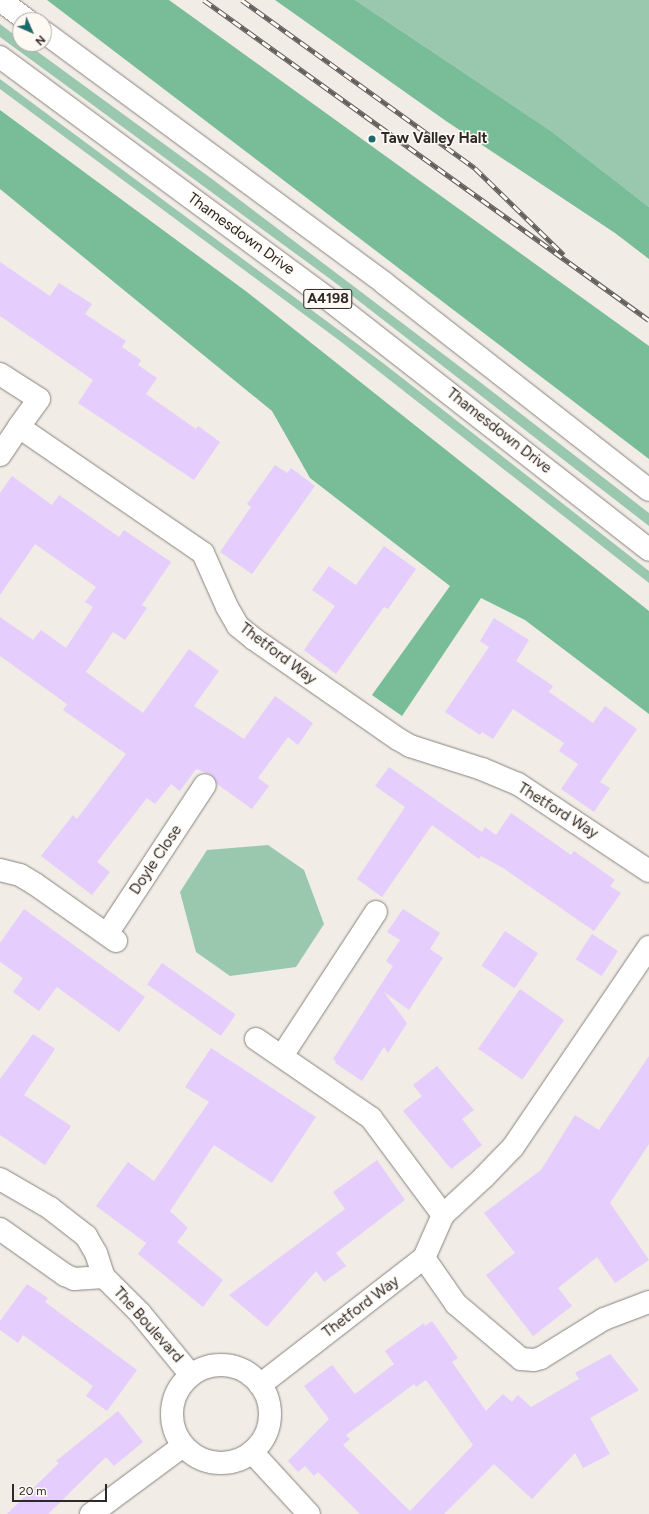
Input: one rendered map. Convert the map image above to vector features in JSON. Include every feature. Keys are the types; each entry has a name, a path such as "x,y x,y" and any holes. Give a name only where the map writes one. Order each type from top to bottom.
{"street":[{"path":"0,0 17,12"},
{"name":"A4198","path":"52,38 384,283 649,490"},
{"name":"Thamesdown Drive","path":"0,57 327,298 649,550"},
{"path":"0,374 39,399 0,455"},
{"name":"Thetford Way","path":"19,427 203,553 238,626 354,710 410,746 482,769 518,784 649,871"},
{"name":"Doyle Close","path":"0,870 20,875 112,937 205,785"},
{"path":"282,1056 376,912"},
{"name":"Thetford Way","path":"260,1385 424,1258 443,1215 484,1177 513,1147 649,947"},
{"path":"256,1039 371,1118 443,1215"},
{"name":"The Boulevard","path":"0,1179 25,1191 79,1229 96,1253 104,1277 140,1313 191,1375"},
{"name":"The Boulevard","path":"0,1229 65,1275 74,1279 104,1277"},
{"path":"424,1258 468,1316 515,1356 528,1360 541,1358 604,1319 649,1302"},
{"name":"The Boulevard","path":"228,1365 247,1372 260,1385 266,1395 270,1416 265,1436 252,1452 235,1461 216,1464 198,1458 183,1446 174,1428 172,1408 178,1390 191,1375 209,1366 228,1365"},
{"path":"91,1514 183,1446"},
{"path":"252,1452 309,1514"}],"green space":[{"path":"47,0 169,0 649,346 649,459"},
{"path":"275,0 355,0 551,131 649,207 649,259 615,233 446,121"},
{"path":"355,0 649,0 649,207 551,131"},
{"path":"0,24 12,33 12,46 0,37"},
{"path":"20,52 38,52 212,179 476,379 649,513 649,526 337,284"},
{"path":"0,79 383,363 649,571 649,583 340,341 0,89"},
{"path":"0,110 247,292 649,611 649,714 525,620 481,598 402,716 372,695 450,586 310,478 272,411 0,189"},
{"path":"268,845 304,870 324,924 296,967 230,976 196,952 180,892 207,850"}],"building":[{"path":"0,262 50,296 59,283 92,304 85,314 126,341 122,347 141,360 138,365 157,378 146,394 196,429 198,426 220,442 194,480 78,403 93,380 0,316"},
{"path":"275,465 287,473 291,468 315,486 252,574 220,552 251,507 247,504"},
{"path":"12,476 52,505 59,495 119,537 124,530 171,562 142,605 147,608 125,640 113,632 86,672 143,713 189,649 219,671 194,706 244,739 275,696 313,723 298,745 288,737 258,778 269,786 252,809 217,784 212,775 196,769 180,791 171,784 155,804 147,798 97,862 110,872 92,895 41,856 73,815 77,819 126,754 63,710 67,704 0,656 0,617 33,640 41,630 66,648 93,607 85,602 96,587 35,544 0,595 0,493"},
{"path":"384,546 416,569 388,609 384,607 336,674 304,650 335,606 312,590 329,566 356,585"},
{"path":"494,618 529,640 516,661 553,686 549,692 593,723 605,706 637,729 600,782 610,788 594,812 561,789 578,764 559,751 564,743 513,709 493,739 482,732 480,735 445,712 489,647 480,641"},
{"path":"389,767 482,832 485,827 496,835 511,813 571,855 574,851 615,880 610,886 621,893 594,931 503,868 481,856 479,859 432,825 382,897 357,879 405,807 375,786"},
{"path":"24,909 145,997 119,1032 57,987 39,1011 13,992 23,978 0,962 0,943"},
{"path":"403,909 440,933 430,949 443,958 409,1010 384,992 407,1023 388,1053 384,1047 362,1081 335,1063 336,1061 333,1059 393,966 386,961 400,940 387,932"},
{"path":"505,931 538,953 515,988 482,966"},
{"path":"592,934 618,951 602,976 576,959"},
{"path":"162,963 236,1015 221,1036 147,984"},
{"path":"520,989 564,1020 522,1080 478,1049"},
{"path":"33,1034 55,1049 24,1095 71,1126 45,1165 0,1135 0,1079"},
{"path":"211,1048 316,1117 272,1183 214,1145 170,1211 188,1228 177,1242 223,1280 203,1307 138,1254 146,1243 96,1206 128,1162 154,1181 209,1102 185,1087"},
{"path":"649,1056 649,1144 610,1203 649,1260 615,1283 597,1257 558,1288 572,1306 533,1336 486,1275 515,1253 484,1213 541,1170 575,1115 599,1130"},
{"path":"437,1066 474,1110 462,1119 482,1145 451,1169 403,1111 422,1096 413,1085"},
{"path":"377,1160 405,1200 336,1253 346,1266 324,1282 316,1271 267,1327 229,1295 345,1209 333,1192"},
{"path":"27,1284 48,1298 45,1302 137,1370 107,1411 86,1396 93,1386 23,1335 18,1343 0,1330 0,1321"},
{"path":"432,1321 458,1358 452,1362 486,1411 503,1394 512,1402 518,1395 531,1407 579,1379 575,1373 610,1354 639,1390 590,1418 610,1454 583,1468 575,1453 532,1499 494,1464 444,1514 360,1514 318,1472 314,1476 305,1466 298,1472 288,1461 329,1419 304,1386 332,1365 355,1394 394,1364 385,1351 424,1323 425,1326","holes":["426,1380 473,1445 410,1511 343,1445 350,1439 346,1435 414,1384 416,1387"]},
{"path":"118,1411 143,1442 114,1466 106,1457 48,1514 7,1514 59,1463 56,1461"}],"railway":[{"path":"204,0 649,320"},
{"path":"242,0 475,168 564,255"}],"place":[{"name":"Taw Valley Halt","path":"372,139"}]}
